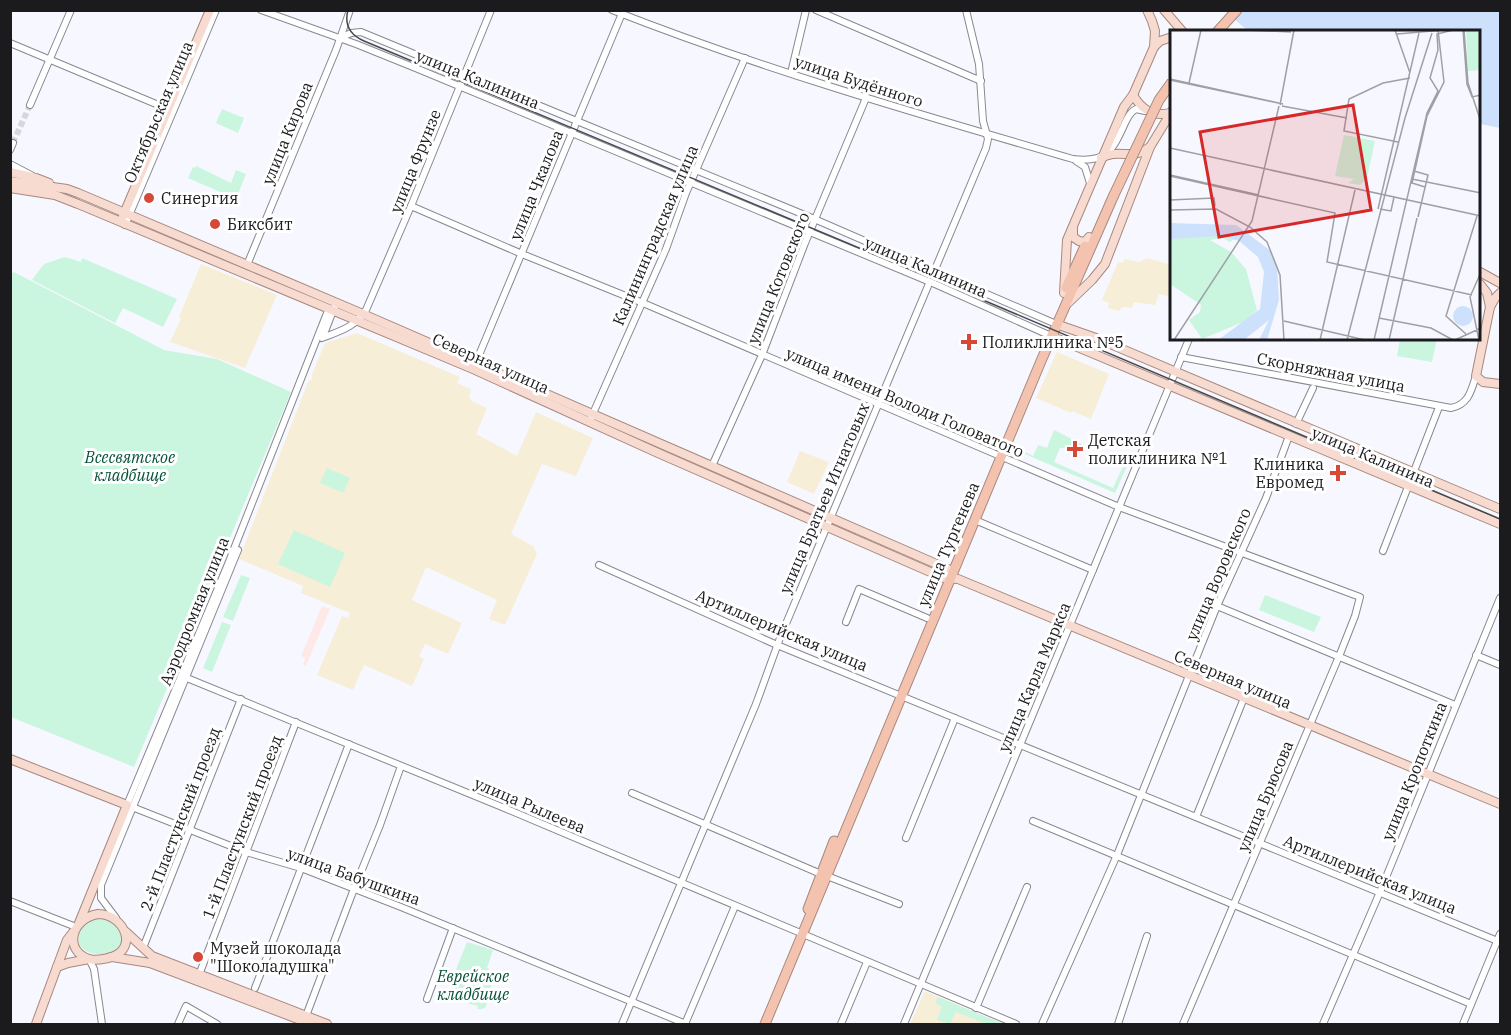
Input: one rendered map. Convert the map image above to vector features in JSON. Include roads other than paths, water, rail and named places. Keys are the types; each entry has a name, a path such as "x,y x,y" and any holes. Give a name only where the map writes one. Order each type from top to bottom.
{"highway":[{"path":"1219,30 1237,10"},
{"name":"улица Тургенева","path":"1054,322 1063,309 1111,200 1159,100 1170,85"},
{"name":"улица Тургенева","path":"765,1024 824,875 1049,335 1064,293 1100,210 1111,200"},
{"name":"улица Тургенева","path":"899,694 927,618 975,520 998,456"},
{"name":"улица Тургенева","path":"759,1024 802,933"}],"main road":[{"path":"1064,293 1066,247 1073,225 1124,107 1133,95 1154,47 1155,32 1147,10"},
{"path":"1164,10 1181,30"},
{"name":"Октябрьская улица","path":"123,224 168,109 211,11"},
{"path":"1154,47 1160,41 1170,38"},
{"path":"1133,95 1142,108 1149,112 1157,115 1170,112"},
{"path":"1063,309 1102,269 1150,147 1170,114"},
{"path":"1114,131 1116,144 1137,168 1132,190"},
{"path":"1101,158 1112,153 1136,155 1150,147"},
{"name":"Северная улица","path":"10,172 36,178 61,189"},
{"name":"Северная улица","path":"10,181 78,193 247,265 333,307"},
{"name":"Северная улица","path":"10,188 55,195 361,317 592,418 712,466 1069,627 1500,804"},
{"path":"1073,225 1073,237 1076,240 1083,242 1089,237"},
{"path":"1084,263 1089,273 1102,269"},
{"path":"1481,273 1500,283"},
{"path":"1481,286 1487,293 1490,307"},
{"path":"1500,293 1490,307 1476,376 1483,382 1500,384"},
{"name":"улица Калинина","path":"1054,322 1500,510"},
{"name":"улица Калинина","path":"1049,335 1500,524"},
{"name":"Северная улица","path":"592,418 646,448 827,527 950,575"},
{"path":"646,448 650,440"},
{"name":"улица Бабушкина","path":"10,759 130,806"},
{"name":"Аэродромная улица","path":"36,1024 67,940 76,927 130,806"},
{"path":"89,959 77,949 74,940 76,927 84,918 98,914 110,916 118,921 126,932 152,956 327,1024"},
{"path":"57,967 89,959 101,960 120,953 126,941 126,932"},
{"path":"112,957 150,963 311,1024"}],"street":[{"path":"30,105 71,10"},
{"name":"улица Калинина","path":"261,10 340,38 571,132 929,282 1049,335"},
{"name":"улица Фрунзе","path":"361,317 411,206 491,10"},
{"name":"улица Будённого","path":"612,10 790,73 987,135 1073,159 1088,161 1101,158"},
{"path":"790,73 807,10"},
{"path":"816,10 981,81"},
{"name":"улица Братьев Игнатовых","path":"622,1024 756,704 777,645 986,148 988,139 983,121 979,64 966,10"},
{"name":"Октябрьская улица","path":"127,214 195,57 211,11"},
{"path":"349,12 349,21 361,32"},
{"name":"улица Кирова","path":"247,265 349,12"},
{"name":"улица Чкалова","path":"474,366 623,12"},
{"path":"340,38 361,32"},
{"name":"улица Калинина","path":"361,32 816,220 1054,322"},
{"path":"10,42 168,109"},
{"name":"Калининградская улица","path":"592,418 643,303 696,170 746,58"},
{"name":"улица Котовского","path":"712,466 762,355 866,98"},
{"path":"1101,158 1116,144 1133,110 1140,109 1149,112"},
{"path":"1073,159 1085,167 1090,178 1090,186"},
{"name":"Северная улица","path":"10,164 36,178"},
{"name":"улица имени Володи Головатого","path":"411,206 1119,507 1360,597"},
{"name":"Аэродромная улица","path":"118,921 103,902 100,890 130,806 333,307"},
{"name":"Аэродромная улица","path":"184,677 333,307"},
{"path":"322,338 349,328 361,317"},
{"name":"улица Карла Маркса","path":"904,1024 1188,340"},
{"name":"Скорняжная улица","path":"1181,357 1451,408 1466,402 1469,395 1483,382"},
{"path":"1469,395 1476,376"},
{"path":"1296,424 1313,388"},
{"path":"1383,551 1439,407"},
{"name":"улица Воровского","path":"1042,1024 1117,855 1217,606 1266,498 1289,436"},
{"path":"975,520 1093,570"},
{"name":"Артиллерийская улица","path":"599,565 777,645 1500,939"},
{"path":"846,622 859,589 927,618"},
{"name":"улица Брюсова","path":"1183,1024 1355,616 1360,597"},
{"name":"улица Кропоткина","path":"1323,1024 1354,955 1500,598"},
{"path":"1217,606 1455,705"},
{"path":"1476,656 1500,665"},
{"name":"улица Рылеева","path":"184,677 1016,1024"},
{"path":"1197,817 1244,698"},
{"name":"2-й Пластунский проезд","path":"143,948 240,699"},
{"path":"906,838 955,718"},
{"name":"1-й Пластунский проезд","path":"199,975 296,722"},
{"path":"255,988 349,744"},
{"path":"306,1016 401,766"},
{"path":"632,793 824,875 899,904"},
{"name":"улица Бабушкина","path":"130,806 246,852 301,868 354,888 685,1024"},
{"path":"1033,821 1471,1004"},
{"path":"976,1008 1027,887"},
{"path":"10,901 76,927"},
{"path":"685,1024 735,906"},
{"path":"427,999 453,928"},
{"path":"1118,1024 1147,936"},
{"path":"1463,1024 1500,939"},
{"path":"89,959 94,969 102,1024"},
{"path":"94,969 101,960"},
{"path":"841,1024 867,962"},
{"path":"178,1024 186,1006 217,1024"}],"water":[{"path":"1225,11 1500,11 1500,128 1481,124 1481,30 1247,30"}],"tunnel":[{"path":"13,143 30,105"}],"tram line":[{"path":"348,10 349,29 364,41 1500,519"}],"place":[{"name":"Синергия","path":"149,198"},
{"name":"Биксбит","path":"215,224"},
{"name":"Поликлиника №5","path":"969,342"},
{"name":"Детская поликлиника №1","path":"1075,449"},
{"name":"Клиника Евромед","path":"1338,473"},
{"name":"Музей шоколада \"Шоколадушка\"","path":"198,957"}],"park label":[{"name":"Всесвятское кладбище","path":"130,466"},
{"name":"Еврейское кладбище","path":"473,985"}]}
